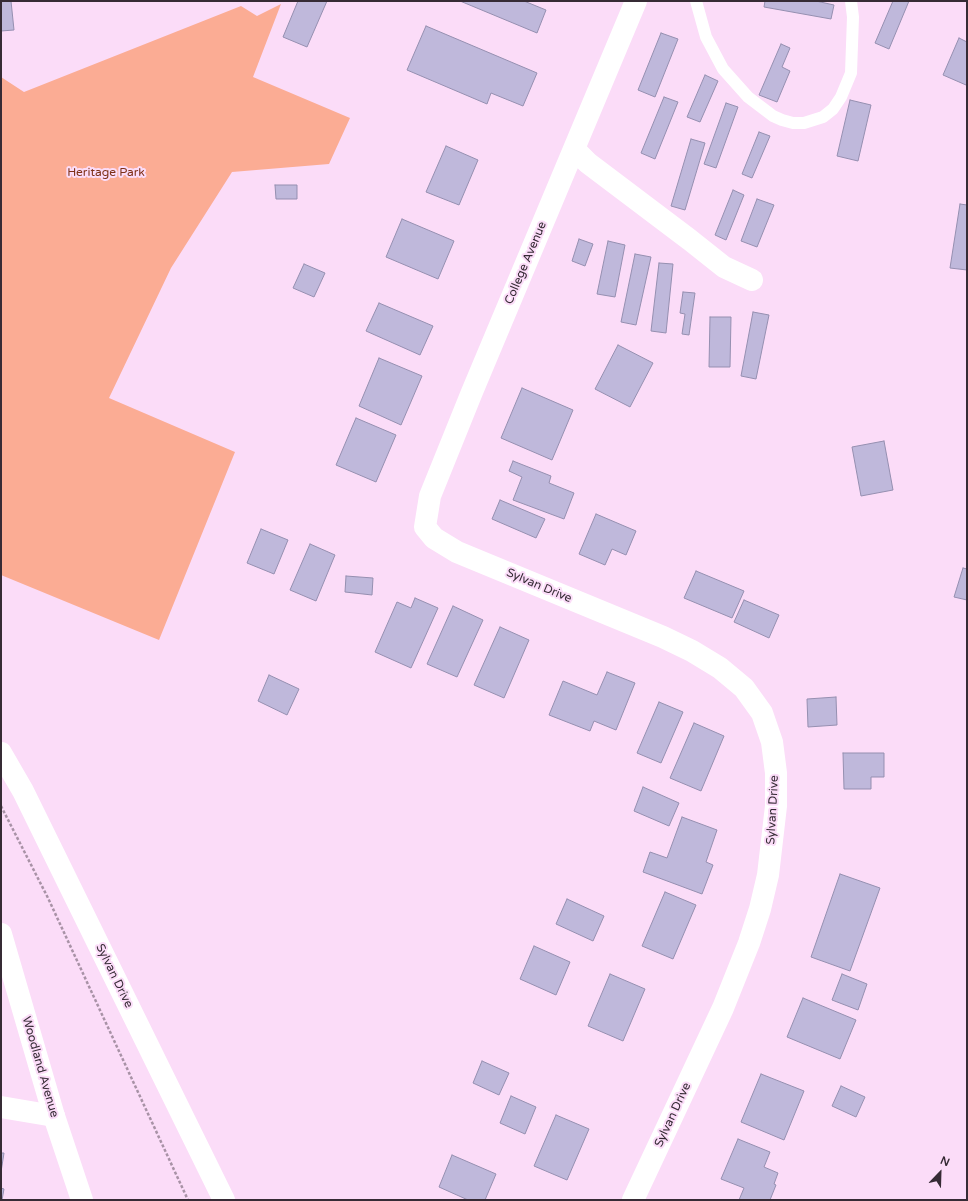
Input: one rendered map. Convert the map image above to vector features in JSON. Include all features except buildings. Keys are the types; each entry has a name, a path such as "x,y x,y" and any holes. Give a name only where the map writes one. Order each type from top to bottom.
{"street":[{"name":"College Avenue","path":"425,527 430,496 636,1"},
{"path":"574,149 588,163 724,267 752,280"},
{"name":"Sylvan Drive","path":"425,527 434,538 457,552 662,637 692,651 720,668 744,688 762,713 772,742 776,773 776,806 768,875 760,910 749,943 723,1008 633,1200"},
{"name":"Sylvan Drive","path":"1,753 23,791 224,1200"},
{"name":"Woodland Avenue","path":"1,934 54,1116 82,1200"},
{"path":"1,1107 54,1116"}],"lane":[{"path":"696,1 706,37 723,69 748,97 773,116 793,123 804,123 823,117 833,108 841,97 852,73 853,17 851,1"}],"path":[{"path":"1,806 51,905 188,1200"}],"green space":[{"name":"Heritage Park","path":"281,4 253,77 350,118 329,164 232,172 171,268 109,398 235,452 159,640 1,575 1,77 24,92 241,6 257,16"}]}
